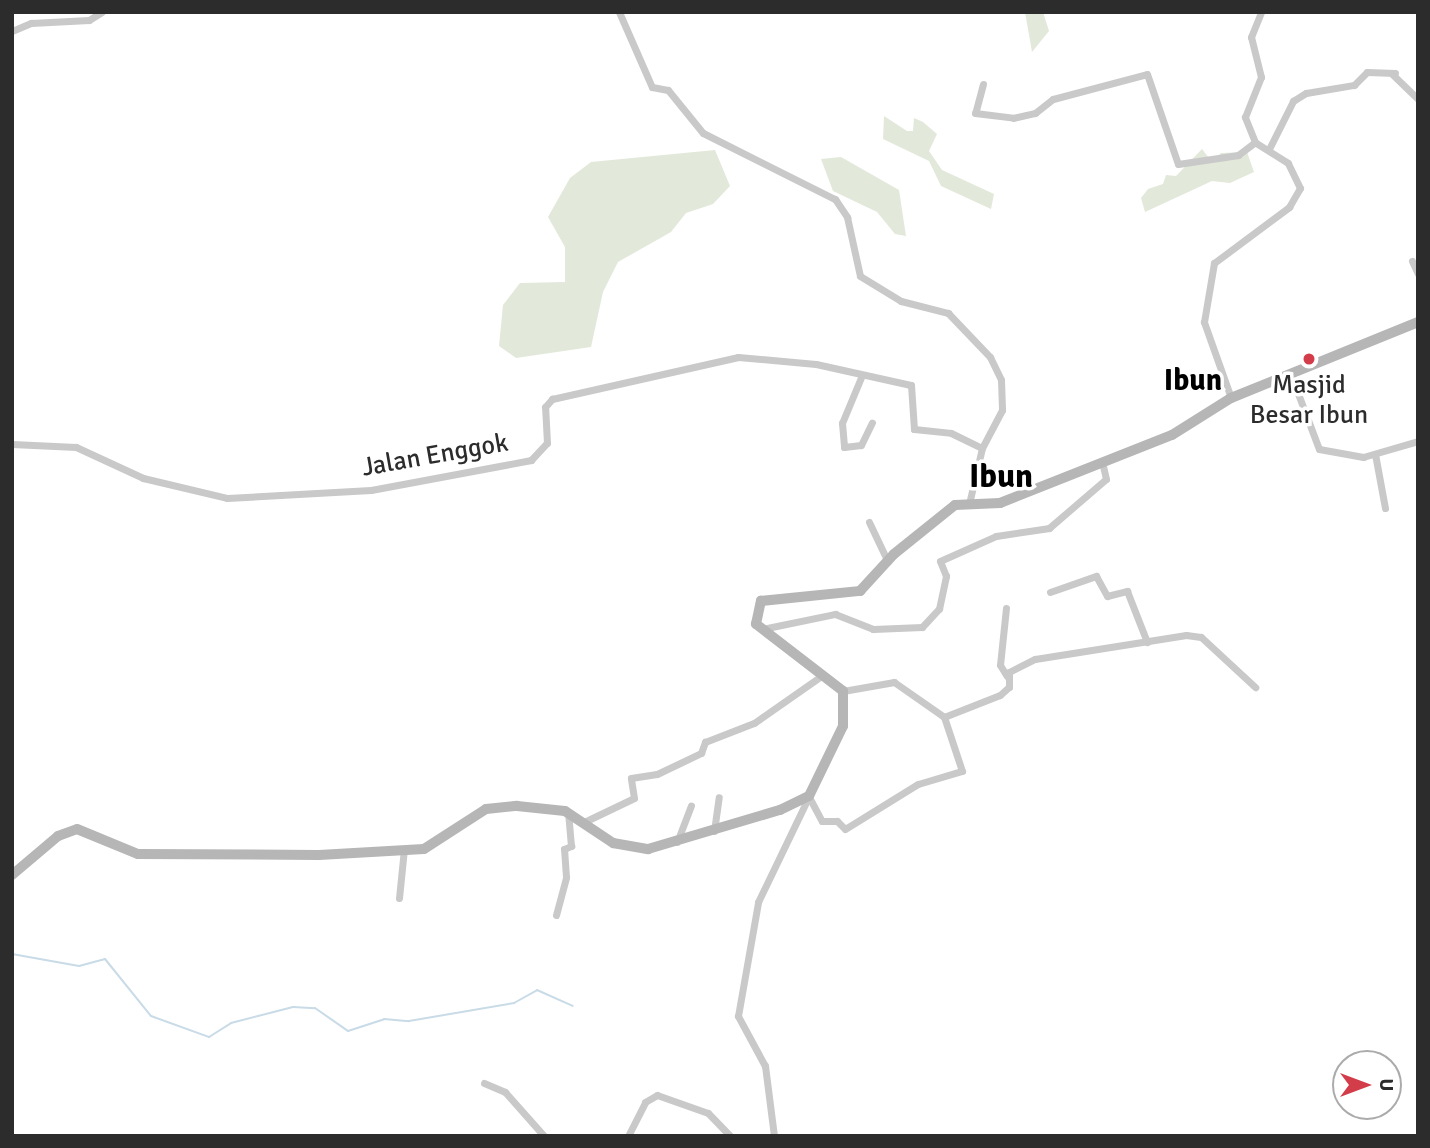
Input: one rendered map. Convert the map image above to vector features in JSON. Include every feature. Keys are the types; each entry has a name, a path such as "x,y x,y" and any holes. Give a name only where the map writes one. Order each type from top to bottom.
{"main road":[{"path":"12,875 58,836 77,829 138,853 404,849 432,846 486,809 568,812 620,846 677,844 809,796 843,726 843,691 820,677 762,629 754,614 764,600 860,592 888,562 943,514 969,504 1000,503 1101,459 1172,435 1231,398 1418,322"}],"street":[{"path":"12,31 31,23 89,20 102,12"},
{"path":"619,12 652,87 668,90 703,133 835,199 846,217 860,276 901,301 948,313 979,342 998,368 1003,396 982,448 969,504"},
{"path":"1231,398 1204,322 1205,297 1216,259 1297,197 1299,178 1269,149 1255,142 1245,117 1261,77 1251,37 1261,12"},
{"path":"1269,149 1293,101 1306,93 1354,85 1367,72 1393,74 1418,99"},
{"path":"983,84 975,113 1013,118 1035,113 1053,99 1147,74 1178,164 1238,155 1255,142"},
{"path":"1412,261 1418,274"},
{"name":"Jalan Enggok","path":"12,443 76,447 180,489 253,499 304,495 531,460 547,443 545,407 552,399 714,360 805,362 913,387 914,429 951,432 982,448"},
{"path":"1291,375 1319,449 1375,454 1418,441"},
{"path":"862,376 842,423 844,447 862,445 872,422"},
{"path":"1375,454 1385,508"},
{"path":"762,629 835,614 875,629 922,627 939,609 946,576 940,561 996,536 1049,528 1106,479 1101,459"},
{"path":"869,522 888,562"},
{"path":"1051,592 1096,576 1107,596 1127,592 1147,642"},
{"path":"944,717 1000,695 1009,687 1007,676 1000,665 1006,608"},
{"path":"1007,676 1045,656 1201,637 1255,687"},
{"path":"584,822 634,798 631,778 657,774 701,752 705,742 754,723 820,677"},
{"path":"809,796 822,821 837,821 845,829 918,784 962,771 944,717 894,682 843,691"},
{"path":"774,1136 765,1066 738,1016 758,902 809,796"},
{"path":"714,831 719,797"},
{"path":"677,844 691,806"},
{"path":"556,915 566,878 564,849 571,844 568,812"},
{"path":"399,898 404,849"},
{"path":"484,1083 505,1092 541,1135"},
{"path":"628,1136 645,1102 657,1095 708,1113 730,1136"}],"shaded area":[{"path":"1025,12 1043,12 1049,31 1032,52"},
{"path":"884,116 907,131 913,131 914,118 937,134 929,151 942,170 994,194 991,209 941,186 929,161 883,139"},
{"path":"1202,149 1212,162 1221,153 1247,152 1254,172 1230,183 1212,181 1145,212 1141,198 1148,189 1163,184 1166,175 1176,176"},
{"path":"715,150 730,186 713,204 686,213 671,232 618,262 603,292 591,347 516,358 499,346 503,305 520,283 565,282 565,247 548,217 570,178 591,162"},
{"path":"841,157 899,190 906,236 895,234 877,212 833,191 821,159"}],"waterway":[{"path":"12,954 79,966 105,959 151,1016 209,1037 231,1023 293,1007 315,1008 348,1031 384,1019 409,1021 514,1003 537,990 573,1006"}],"place":[{"name":"Masjid Besar Ibun","path":"1309,359"}],"district":[{"name":"Ibun","path":"1193,381"},
{"name":"Ibun","path":"1001,477"}]}
